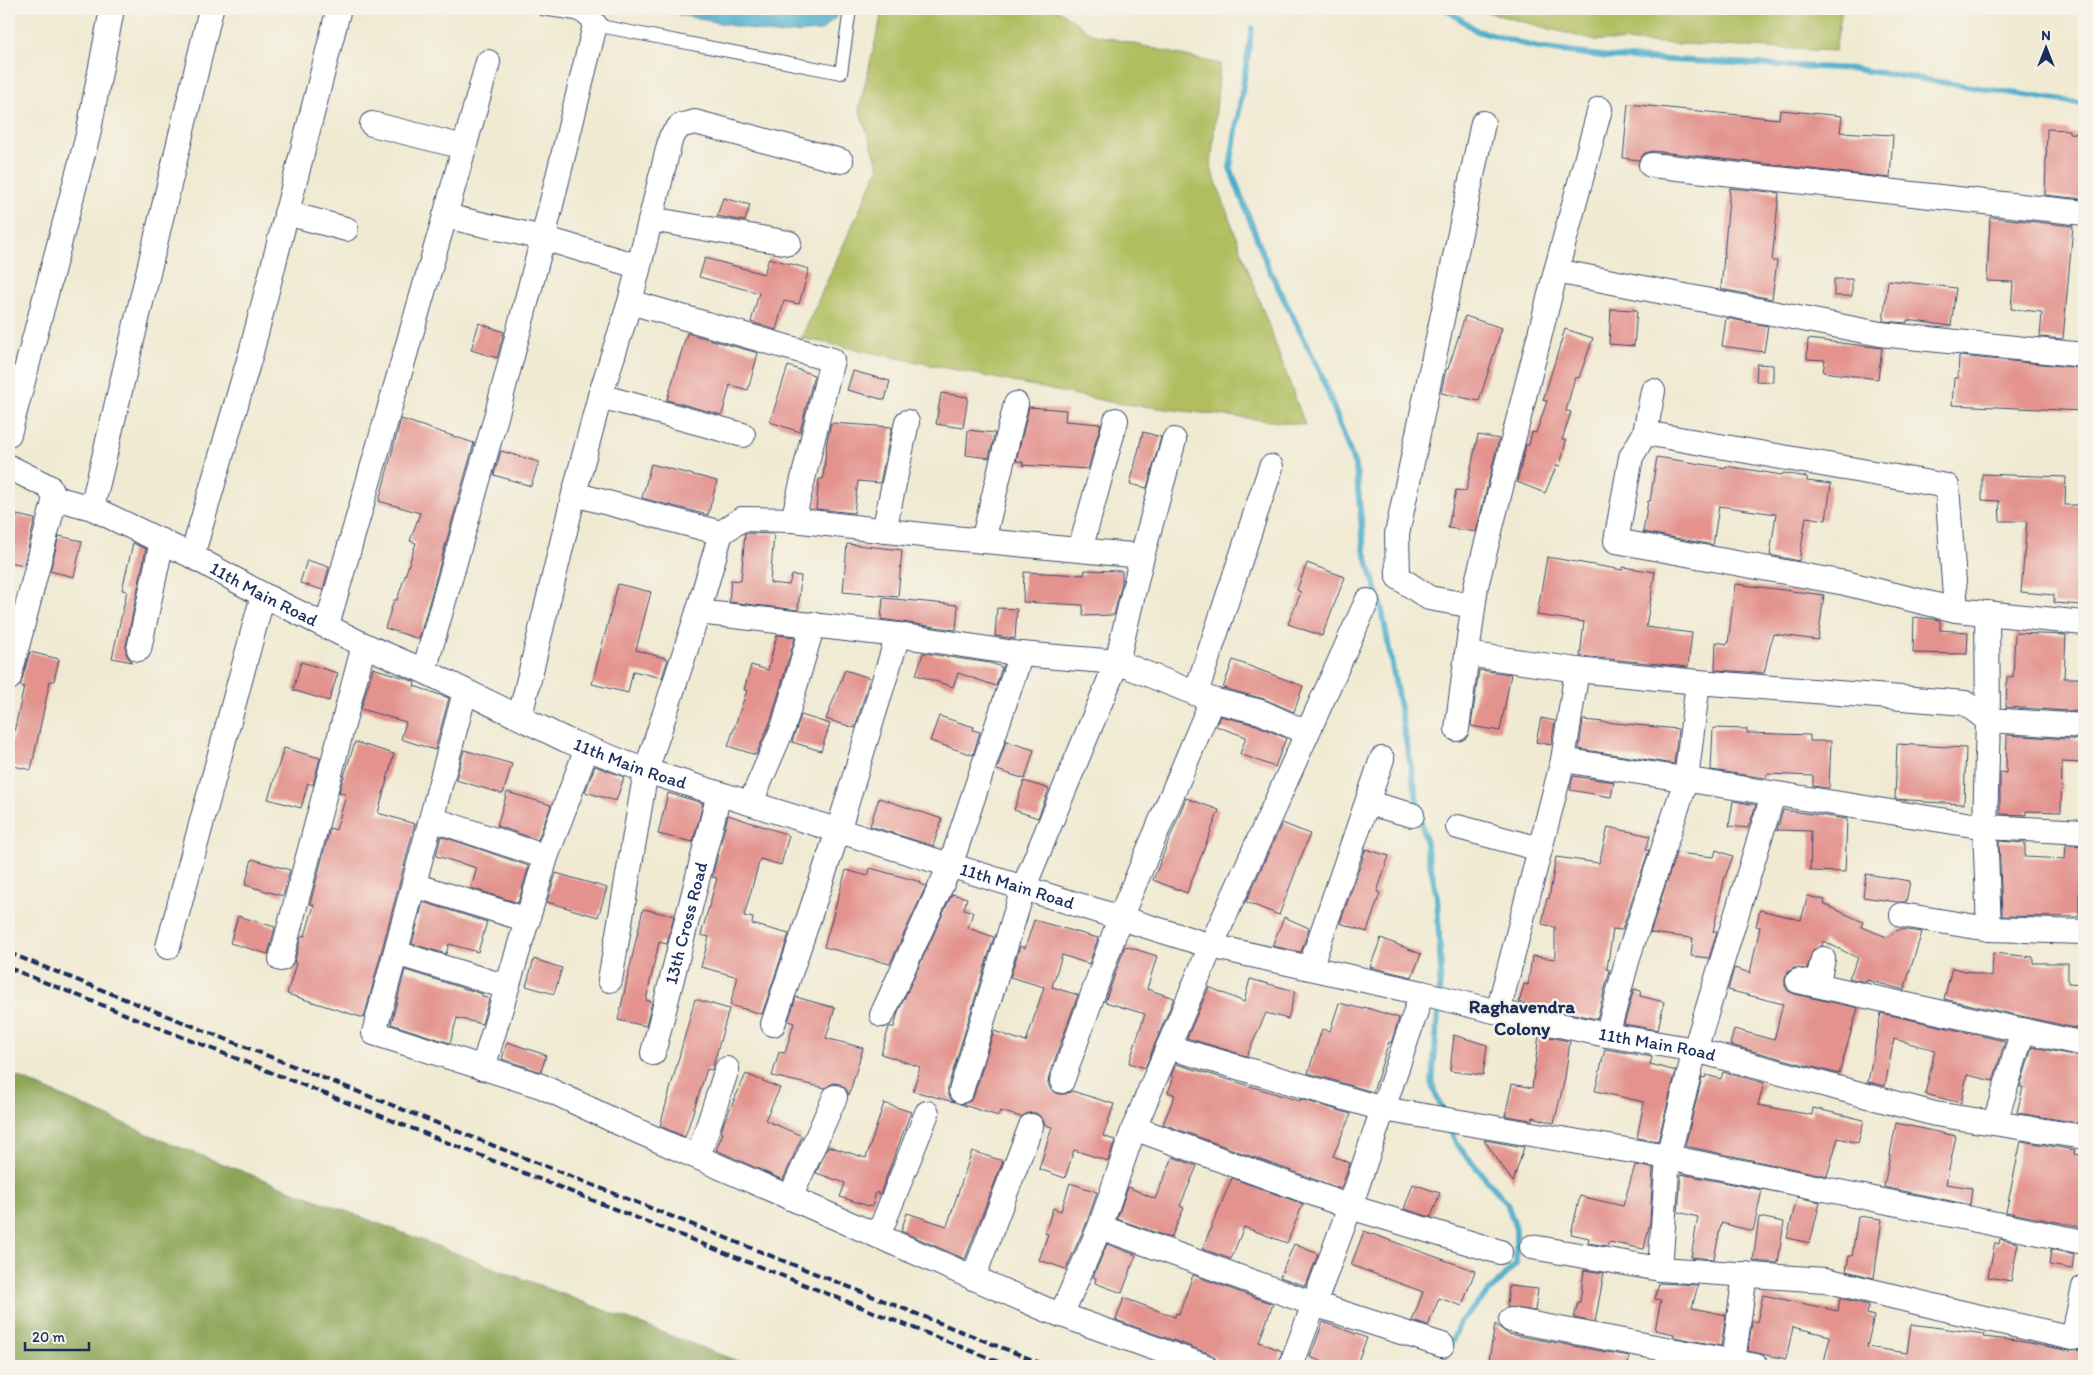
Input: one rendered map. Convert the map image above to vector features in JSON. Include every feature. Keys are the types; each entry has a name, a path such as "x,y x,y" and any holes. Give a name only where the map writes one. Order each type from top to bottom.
{"street":[{"path":"9,434 88,135 112,9"},
{"path":"92,508 211,9"},
{"path":"192,556 251,353 338,12"},
{"path":"424,671 496,417 543,238 595,25"},
{"path":"326,625 488,62"},
{"path":"1456,729 1476,586 1556,272 1600,109"},
{"path":"520,716 574,494 600,396 630,302 671,137 680,126 695,122 841,161"},
{"path":"1473,606 1429,598 1398,577 1397,534 1483,123"},
{"path":"372,124 464,147"},
{"path":"1651,165 2084,213"},
{"path":"286,213 346,228"},
{"path":"445,216 543,238 638,266"},
{"path":"651,219 789,243"},
{"path":"1556,272 1880,334 2084,355"},
{"path":"630,302 832,360 793,520"},
{"path":"1653,391 1646,433 1631,457 1616,542 1845,583 1956,610 2084,623"},
{"path":"600,396 743,435"},
{"path":"982,541 1016,404"},
{"path":"1080,550 1116,420"},
{"path":"884,531 907,422"},
{"path":"1646,433 1947,486 1956,610"},
{"path":"961,1091 1023,889 1117,662 1142,556 1174,440"},
{"name":"11th Main Road","path":"9,467 49,487 55,498 92,508 192,556 263,595 364,645 520,716 566,740 646,772 751,802 1023,889 1211,946 1498,1012 1607,1035 1695,1050 1935,1114 2084,1137"},
{"path":"1062,1081 1120,918 1204,697 1271,467"},
{"path":"574,494 721,533"},
{"path":"9,678 55,498"},
{"path":"610,980 646,772 698,612 721,533 742,519 793,520 884,531 1142,556"},
{"path":"139,650 162,541"},
{"path":"168,947 263,595"},
{"path":"1062,1315 1100,1227 1134,1128 1211,946 1367,601"},
{"path":"698,612 898,635 1021,654 1117,662 1204,697 1261,712 1307,733"},
{"path":"1987,613 1988,720 1985,827 1989,929"},
{"path":"751,802 784,725 813,624"},
{"path":"773,1024 838,831 898,635"},
{"path":"281,959 364,645"},
{"path":"882,1015 950,866 1021,654"},
{"path":"1467,654 1576,670 1698,682 1965,702 1988,720 2084,726"},
{"path":"1498,1012 1563,760 1576,670"},
{"path":"1607,1035 1629,954 1686,780 1698,682"},
{"path":"465,692 374,1033 541,1086 617,1122 972,1278 1062,1315 1204,1366"},
{"path":"483,1068 546,857 587,748"},
{"path":"1310,968 1382,759"},
{"path":"1563,760 1773,795 1985,827 2084,832"},
{"name":"13th Cross Road","path":"653,1053 719,794"},
{"path":"1660,1269 1668,1157 1695,1050 1773,795"},
{"path":"1368,804 1412,815"},
{"path":"432,819 546,857"},
{"path":"1458,827 1540,849"},
{"path":"414,885 528,920"},
{"path":"1902,915 1989,929 2084,932"},
{"path":"396,953 507,987"},
{"path":"1823,958 1808,983 2084,1044"},
{"path":"1291,1366 1350,1207 1422,993"},
{"path":"1995,1122 2023,1030"},
{"path":"1168,1047 1383,1109 1668,1157 2084,1242"},
{"path":"698,1157 727,1069"},
{"path":"790,1198 835,1097"},
{"path":"878,1236 927,1112"},
{"path":"972,1278 1031,1126"},
{"path":"1134,1128 1350,1207 1500,1252"},
{"path":"1100,1227 1314,1304 1442,1345"},
{"path":"1532,1247 1660,1269 1825,1280 2073,1338 2084,1287"},
{"path":"1511,1320 1734,1364 1745,1274"}],"lane":[{"path":"542,9 576,14 595,25 841,74 850,9"}],"green space":[{"path":"883,9 1057,9 1092,34 1220,64 1211,168 1305,425 1115,403 801,338 879,167 859,109"},
{"path":"1478,9 1842,9 1835,51 1592,40"},
{"path":"9,1073 166,1142 750,1366 9,1366"}],"water":[{"path":"668,9 845,9 821,31 774,34 680,15"}],"building":[{"path":"1628,104 1779,119 1780,110 1842,116 1840,132 1893,135 1890,178 1653,151 1645,153 1639,160 1623,158"},
{"path":"2047,129 2069,130 2069,133 2084,134 2084,199 2045,195"},
{"path":"1730,188 1779,193 1772,261 1777,261 1772,299 1721,289"},
{"path":"723,198 750,205 745,221 717,216"},
{"path":"1990,217 2073,226 2063,339 2040,337 2042,312 2011,309 2013,282 1987,281"},
{"path":"705,258 764,274 769,258 809,269 799,304 784,301 776,330 751,322 759,293 699,277"},
{"path":"1834,279 1852,279 1852,296 1834,296"},
{"path":"1888,280 1956,288 1951,326 1907,320 1907,323 1883,321"},
{"path":"1611,309 1637,310 1634,346 1609,344"},
{"path":"1465,316 1502,328 1479,401 1441,393 1446,369 1448,369"},
{"path":"1726,318 1768,326 1764,352 1722,346"},
{"path":"479,323 504,332 497,358 471,350"},
{"path":"1565,329 1593,338 1579,378 1575,377 1566,411 1571,412 1562,440 1566,441 1560,466 1557,465 1545,493 1517,482 1526,445 1529,445 1532,432 1536,433 1547,401 1543,400"},
{"path":"687,333 758,353 748,390 730,385 722,415 667,400"},
{"path":"1808,339 1882,348 1878,379 1823,372 1825,360 1807,359"},
{"path":"1959,356 2084,368 2084,411 1952,405 1954,378 1958,378"},
{"path":"1757,364 1773,365 1773,382 1756,381"},
{"path":"788,366 814,375 800,432 770,422"},
{"path":"853,371 890,381 885,400 847,390"},
{"path":"941,393 968,397 963,428 936,424"},
{"path":"1029,407 1066,410 1065,421 1101,424 1088,469 1023,465 1023,462 1016,461"},
{"path":"401,419 474,443 419,639 385,628 394,600 397,600 416,543 410,541 420,513 379,501"},
{"path":"831,423 892,427 880,483 858,481 854,513 816,509 819,479 823,479"},
{"path":"968,430 995,433 989,458 966,455"},
{"path":"1143,432 1161,437 1147,488 1130,484"},
{"path":"1478,435 1499,439 1476,532 1448,528 1456,490 1466,491"},
{"path":"501,451 539,462 531,486 494,475"},
{"path":"1657,457 1726,468 1726,466 1782,475 1783,473 1807,477 1807,481 1831,484 1826,520 1806,517 1799,561 1770,555 1776,514 1719,506 1713,545 1643,532"},
{"path":"651,464 717,481 708,515 642,498"},
{"path":"1982,474 2066,477 2065,505 2084,505 2082,605 2054,603 2054,595 2021,592 2027,521 2000,521 1999,501 1982,500"},
{"path":"17,515 35,519 24,565 9,562 9,552"},
{"path":"745,533 774,534 770,583 789,585 792,575 801,576 798,610 729,602 731,580 741,581"},
{"path":"59,536 82,541 74,577 50,571"},
{"path":"133,543 146,549 126,646 126,654 132,662 112,658 127,591 122,590"},
{"path":"847,544 902,550 898,597 843,592"},
{"path":"1547,557 1623,570 1623,567 1655,572 1646,627 1692,633 1688,667 1580,656 1584,622 1537,615"},
{"path":"307,560 329,567 323,590 300,583"},
{"path":"1307,563 1345,577 1322,636 1288,624 1301,592 1297,590"},
{"path":"1085,570 1122,571 1122,583 1114,615 1083,616 1083,605 1023,602 1024,572 1084,575"},
{"path":"618,584 651,592 636,650 668,659 662,678 633,671 628,693 592,684"},
{"path":"1735,584 1824,595 1818,640 1773,634 1764,673 1715,670 1716,642 1728,644"},
{"path":"883,598 958,605 956,630 881,619"},
{"path":"997,608 1017,609 1015,639 995,636"},
{"path":"1914,617 1940,620 1940,630 1968,632 1967,654 1913,653"},
{"path":"2015,633 2066,635 2064,678 2084,678 2084,712 2006,707 2007,677 2013,677"},
{"path":"777,635 795,637 771,720 756,755 728,746 747,690 744,690 751,665 768,670"},
{"path":"30,652 59,659 54,681 50,681 31,770 9,765 9,740 12,741 24,687 20,686"},
{"path":"923,653 990,663 1002,667 996,686 958,673 953,687 916,675"},
{"path":"1233,660 1303,686 1294,712 1264,699 1223,688"},
{"path":"301,662 338,673 329,701 293,690"},
{"path":"373,668 405,678 415,682 414,686 449,698 435,750 401,739 406,722 361,709"},
{"path":"845,670 870,678 855,728 826,719"},
{"path":"1479,670 1511,674 1500,731 1471,726"},
{"path":"801,715 830,724 821,751 792,742"},
{"path":"939,716 974,727 973,730 980,732 973,755 930,741"},
{"path":"1220,716 1256,725 1286,738 1275,767 1240,754 1246,737 1216,726"},
{"path":"1541,718 1555,721 1551,745 1536,742"},
{"path":"1583,720 1678,729 1674,764 1579,749"},
{"path":"1713,728 1747,729 1747,733 1810,735 1810,741 1831,741 1829,788 1813,786 1813,776 1767,774 1766,778 1711,770"},
{"path":"2007,735 2084,740 2084,763 2062,762 2061,812 2026,811 2026,815 2000,814 2000,772 2006,773"},
{"path":"1006,741 1034,750 1025,779 997,770"},
{"path":"355,742 394,754 378,813 415,824 364,1018 287,994 302,935 305,936 314,905 310,904 330,828 336,830 346,796 339,792"},
{"path":"1897,744 1966,748 1964,804 1895,799"},
{"path":"284,748 320,758 313,785 308,783 301,808 268,799"},
{"path":"464,750 512,764 503,794 456,780"},
{"path":"595,766 624,777 616,801 585,792"},
{"path":"1573,776 1614,782 1611,797 1570,790"},
{"path":"1024,781 1049,789 1038,818 1014,810"},
{"path":"507,792 551,805 538,840 497,826"},
{"path":"668,793 703,803 693,842 658,834"},
{"path":"879,798 942,819 933,846 870,826"},
{"path":"1186,798 1219,810 1187,893 1153,880"},
{"path":"1733,801 1756,805 1748,828 1729,826"},
{"path":"1783,810 1847,819 1845,872 1810,871 1811,831 1777,830"},
{"path":"728,815 789,835 781,865 760,859 744,916 753,918 752,924 789,934 762,1014 730,1005 738,977 701,967 709,937 701,935 717,878 712,877"},
{"path":"1282,823 1310,834 1279,915 1246,902"},
{"path":"1608,827 1650,836 1646,850 1649,850 1622,930 1613,929 1607,969 1610,970 1597,1019 1519,1002 1524,984 1528,985 1532,956 1555,959 1555,927 1542,924 1547,898 1549,899 1556,857 1599,863"},
{"path":"441,836 529,866 518,903 471,888 477,868 436,856"},
{"path":"1999,841 2025,843 2025,857 2065,859 2066,845 2083,846 2082,874 2079,874 2079,917 2002,916"},
{"path":"1366,849 1389,856 1377,892 1380,893 1367,932 1340,923"},
{"path":"1716,850 1733,856 1724,880 1713,932 1717,932 1709,958 1691,956 1693,938 1650,933 1676,853 1714,857"},
{"path":"252,859 290,870 283,896 245,885"},
{"path":"870,868 921,882 920,884 926,886 890,964 824,947 846,870 868,876"},
{"path":"556,873 607,888 598,917 547,902"},
{"path":"1866,874 1910,881 1906,902 1863,897"},
{"path":"952,894 967,898 964,909 973,912 968,928 994,937 948,1087 948,1095 954,1102 913,1091 920,1067 881,1054 889,1027 894,1027 898,1012"},
{"path":"1808,896 1825,900 1824,904 1863,922 1861,927 1887,937 1900,929 1922,932 1904,990 1867,980 1866,982 1849,978 1858,958 1823,941 1822,946 1813,950 1807,969 1794,968 1788,972 1785,986 1788,991 1858,1008 1839,1074 1730,1045 1734,1029 1774,1040 1783,1004 1728,990 1734,968 1750,973 1760,927 1756,926 1760,910 1801,920"},
{"path":"423,902 487,922 478,952 449,944 446,954 412,944"},
{"path":"643,909 674,916 667,944 659,942 646,1000 652,1002 646,1026 618,1020"},
{"path":"238,916 275,927 268,954 230,943"},
{"path":"1284,917 1309,928 1301,952 1272,946"},
{"path":"1034,920 1098,938 1089,964 1062,955 1052,987 1078,995 1048,1083 1051,1090 1058,1094 1072,1091 1114,1104 1103,1136 1115,1140 1108,1161 1074,1150 1065,1178 1039,1169 1052,1127 1045,1125 1042,1118 1036,1113 1028,1113 1021,1117 1000,1111 998,1116 960,1104 970,1101 974,1095 994,1031 1026,1042 1044,987 1010,977 1020,946 1025,948"},
{"path":"1381,938 1421,954 1412,977 1370,967"},
{"path":"1125,946 1157,956 1147,989 1174,998 1145,1068 1129,1063 1145,1014 1105,1002"},
{"path":"1993,953 2033,957 2033,963 2068,963 2068,983 2084,984 2084,1030 1944,999 1952,968 1992,977"},
{"path":"534,959 562,968 554,994 526,986"},
{"path":"405,970 482,994 482,996 489,999 482,1024 457,1018 450,1043 391,1024"},
{"path":"1250,979 1295,991 1288,1019 1266,1013 1247,1056 1187,1038 1209,987 1244,1002"},
{"path":"1634,989 1641,991 1640,996 1664,1002 1658,1030 1624,1024"},
{"path":"796,997 835,1008 826,1038 863,1048 849,1095 840,1084 833,1083 825,1088 772,1076 779,1052 785,1053 794,1023 788,1021"},
{"path":"695,999 729,1009 712,1070 707,1069 685,1137 660,1126"},
{"path":"1339,1003 1363,1009 1364,1007 1399,1018 1373,1092 1308,1073 1322,1029 1330,1031"},
{"path":"1881,1013 2005,1041 1993,1081 1967,1075 1961,1103 1925,1094 1935,1050 1894,1039 1885,1086 1868,1082"},
{"path":"1454,1035 1487,1045 1483,1075 1450,1071"},
{"path":"1539,1035 1570,1041 1565,1078 1554,1123 1533,1117 1532,1120 1505,1116 1512,1084 1532,1088"},
{"path":"507,1042 546,1055 541,1072 502,1059"},
{"path":"2032,1047 2084,1057 2084,1103 2080,1123 2017,1113 2023,1087 2020,1087"},
{"path":"1605,1049 1652,1057 1650,1064 1676,1071 1658,1141 1637,1138 1644,1102 1595,1091"},
{"path":"1176,1064 1300,1101 1300,1099 1351,1114 1333,1156 1350,1163 1341,1189 1163,1124 1175,1095 1168,1092 1174,1077 1171,1076"},
{"path":"1723,1072 1764,1083 1758,1105 1812,1115 1813,1108 1864,1120 1858,1143 1838,1138 1827,1176 1685,1146 1702,1077 1705,1078 1706,1075 1721,1079"},
{"path":"746,1074 780,1088 765,1120 802,1136 783,1180 716,1150 723,1133 721,1132 724,1122"},
{"path":"884,1103 911,1112 880,1194 876,1192 872,1207 840,1197 845,1183 816,1173 828,1146 866,1158"},
{"path":"1896,1123 1956,1136 1946,1184 1972,1188 1970,1205 1884,1187"},
{"path":"1484,1140 1524,1147 1513,1182"},
{"path":"2021,1141 2075,1150 2074,1154 2084,1156 2084,1215 2082,1227 2006,1212"},
{"path":"972,1151 1003,1161 965,1259 901,1231 907,1213 947,1226"},
{"path":"1173,1157 1197,1166 1180,1206 1184,1208 1171,1238 1117,1219 1128,1187 1155,1199"},
{"path":"1635,1165 1653,1168 1650,1221 1644,1249 1609,1242 1607,1246 1588,1243 1589,1238 1571,1234 1580,1196 1623,1206"},
{"path":"1681,1174 1762,1190 1753,1231 1721,1223 1714,1259 1691,1257 1698,1217 1678,1212"},
{"path":"1232,1178 1303,1204 1287,1243 1244,1227 1231,1259 1202,1249"},
{"path":"1070,1183 1097,1192 1087,1222 1066,1269 1039,1260 1048,1234 1045,1233 1053,1208 1061,1211"},
{"path":"1413,1184 1440,1193 1431,1217 1404,1209"},
{"path":"1797,1197 1820,1202 1810,1243 1787,1238"},
{"path":"1858,1216 1882,1219 1874,1278 1846,1271 1849,1256 1852,1256"},
{"path":"1759,1217 1784,1222 1778,1263 1753,1261"},
{"path":"1364,1231 1475,1271 1462,1306 1439,1298 1428,1326 1412,1321 1423,1292 1351,1265"},
{"path":"2000,1239 2018,1243 2011,1281 1988,1277 1995,1243 1999,1244"},
{"path":"1107,1244 1136,1255 1122,1293 1095,1283 1096,1278 1093,1277"},
{"path":"1294,1244 1318,1254 1306,1286 1280,1277"},
{"path":"2051,1249 2074,1254 2072,1269 2049,1265"},
{"path":"1584,1270 1604,1273 1595,1322 1574,1318 1578,1302 1580,1302"},
{"path":"1193,1275 1273,1304 1259,1342 1282,1351 1278,1366 1218,1365 1215,1358 1209,1353 1116,1320 1124,1298 1175,1317 1176,1313 1179,1314"},
{"path":"1659,1283 1698,1285 1692,1308 1726,1315 1721,1346 1674,1337 1674,1334 1655,1330 1661,1300 1655,1299"},
{"path":"1509,1286 1538,1289 1535,1311 1507,1307"},
{"path":"1763,1295 1838,1311 1840,1298 1869,1305 1867,1314 1874,1316 1867,1347 1907,1353 1911,1324 1985,1334 1984,1337 2070,1351 2084,1350 2084,1366 2004,1366 1983,1364 1983,1366 1823,1366 1830,1336 1793,1327 1786,1359 1748,1351 1752,1321 1757,1322"},
{"path":"1323,1322 1367,1338 1356,1366 1334,1366 1310,1357"},
{"path":"1495,1324 1508,1334 1629,1356 1628,1366 1565,1366 1539,1362 1538,1366 1488,1366"}],"waterway":[{"path":"1446,9 1477,31 1538,48 1609,57 1855,69 2084,104"},
{"path":"1252,28 1230,168 1268,267 1320,371 1356,468 1364,549 1381,605 1437,897 1441,971 1439,992"},
{"path":"1439,1002 1432,1085 1444,1114"},
{"path":"1442,1366 1460,1322 1516,1264 1516,1229 1507,1203 1457,1145 1449,1126"}],"railway":[{"path":"9,953 1048,1366"},
{"path":"9,968 1009,1366"}],"district":[{"name":"Raghavendra Colony","path":"1522,1017"}]}
